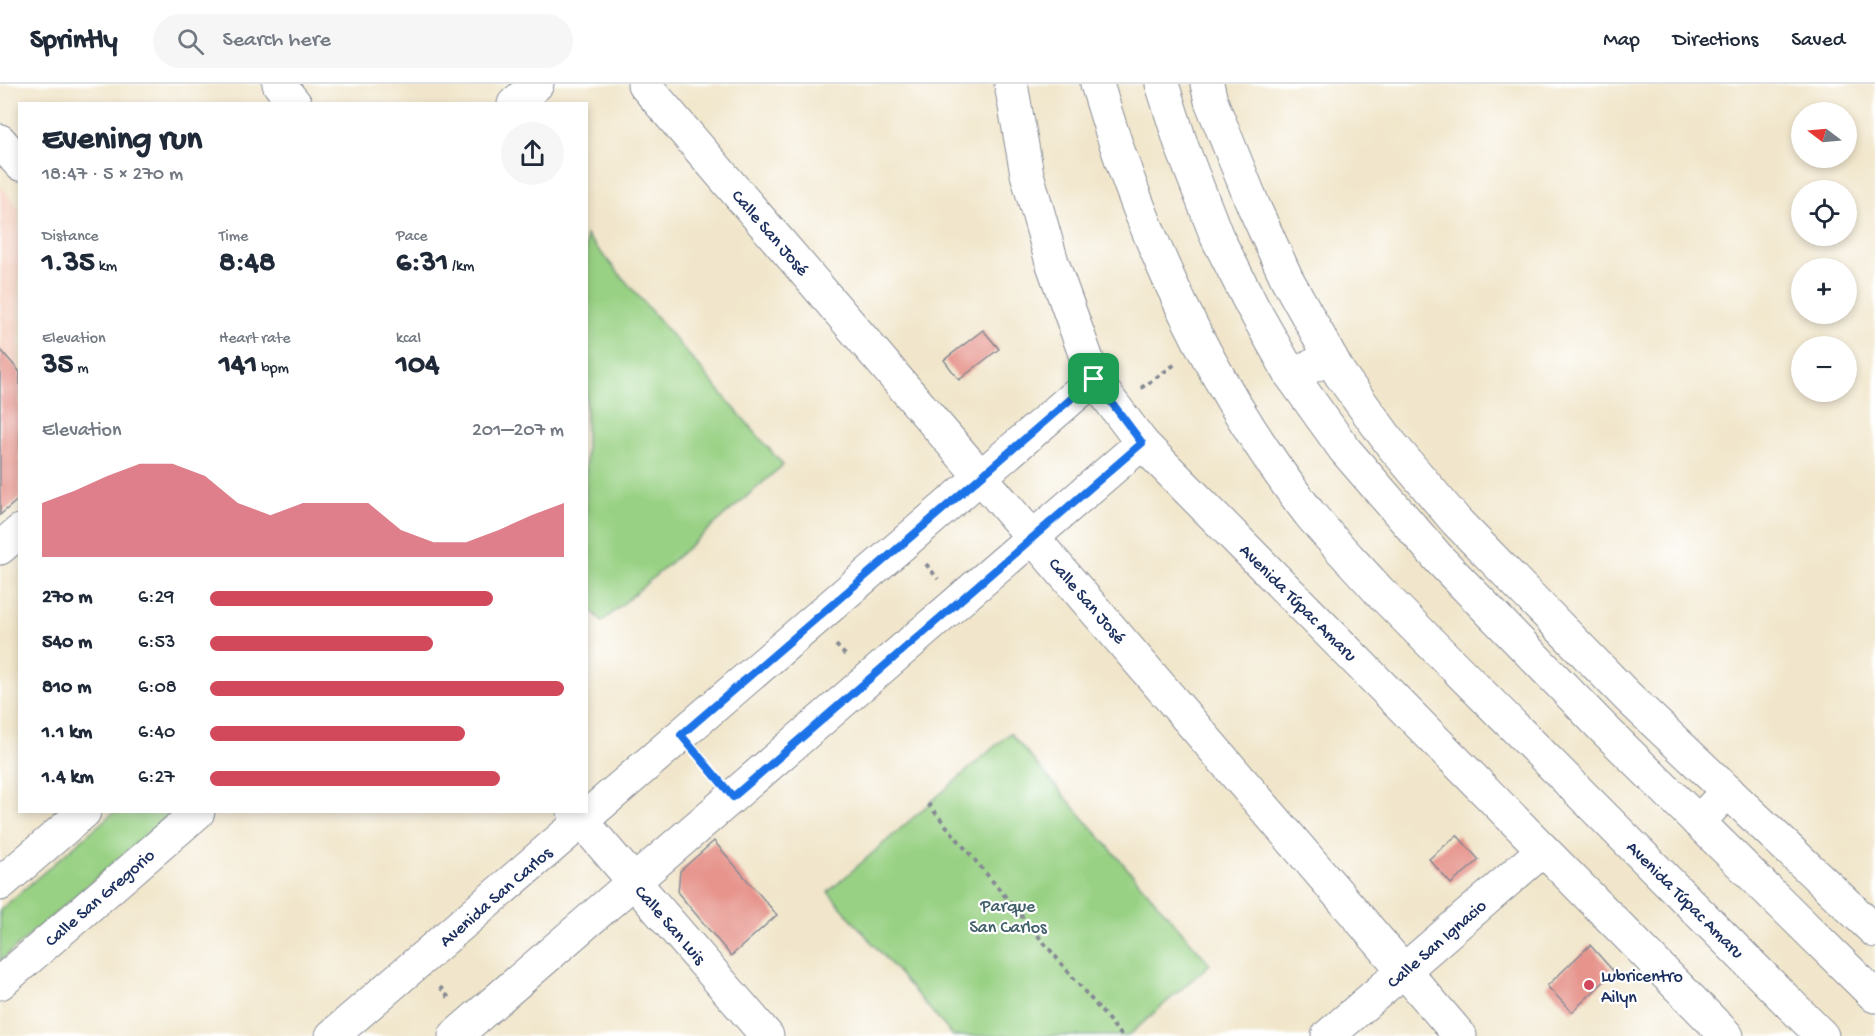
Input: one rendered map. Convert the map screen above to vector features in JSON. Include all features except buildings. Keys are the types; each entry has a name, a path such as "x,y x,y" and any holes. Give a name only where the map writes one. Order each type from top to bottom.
{"main road":[{"path":"279,84 294,102"},
{"path":"516,102 537,84"},
{"name":"Calle San José","path":"644,84 1460,1036"},
{"name":"Avenida Túpac Amaru","path":"1011,84 1030,185 1052,262 1094,379 1114,406 1142,443 1727,1036"},
{"name":"Avenida Túpac Amaru","path":"1097,84 1114,142 1155,249 1184,313 1223,386 1267,454 1310,514 1371,582 1822,1036"},
{"path":"1162,84 1182,147 1217,237 1291,375 1345,450 1440,560 1603,728 1875,996"},
{"path":"1207,84 1211,101 1254,207 1287,279 1340,374 1391,444 1456,521 1628,697 1875,931"},
{"path":"0,141 18,162"},
{"path":"1291,375 1331,358"},
{"name":"Avenida San Carlos","path":"588,808 681,735 1094,379"},
{"path":"463,1029 1142,443"},
{"path":"0,548 18,533"},
{"path":"1698,822 1728,791"},
{"path":"0,884 83,813"},
{"name":"Calle San Gregorio","path":"0,983 197,813"},
{"name":"Avenida San Carlos","path":"332,1036 418,962 578,816"},
{"name":"Calle San Luis","path":"578,816 767,1036"},
{"name":"Calle San Ignacio","path":"1328,1036 1543,850"}],"path":[{"path":"1114,406 1202,346"},
{"path":"907,540 958,603"},
{"path":"813,621 868,680"},
{"path":"681,735 733,797"},
{"path":"928,804 1122,1036"},
{"path":"418,962 463,1029"}],"shaded area":[{"path":"0,185 18,207 18,371 0,349"}],"green space":[{"path":"588,237 783,465 602,622 588,606"},
{"name":"Parque San Carlos","path":"1010,733 1210,964 1128,1036 953,1036 828,892"},
{"path":"113,813 171,813 0,961 0,910"}],"place":[{"name":"Lubricentro Ailyn","path":"1589,985"}],"route":[{"path":"1094,379 1142,443 733,797 681,735 1094,379"}]}
